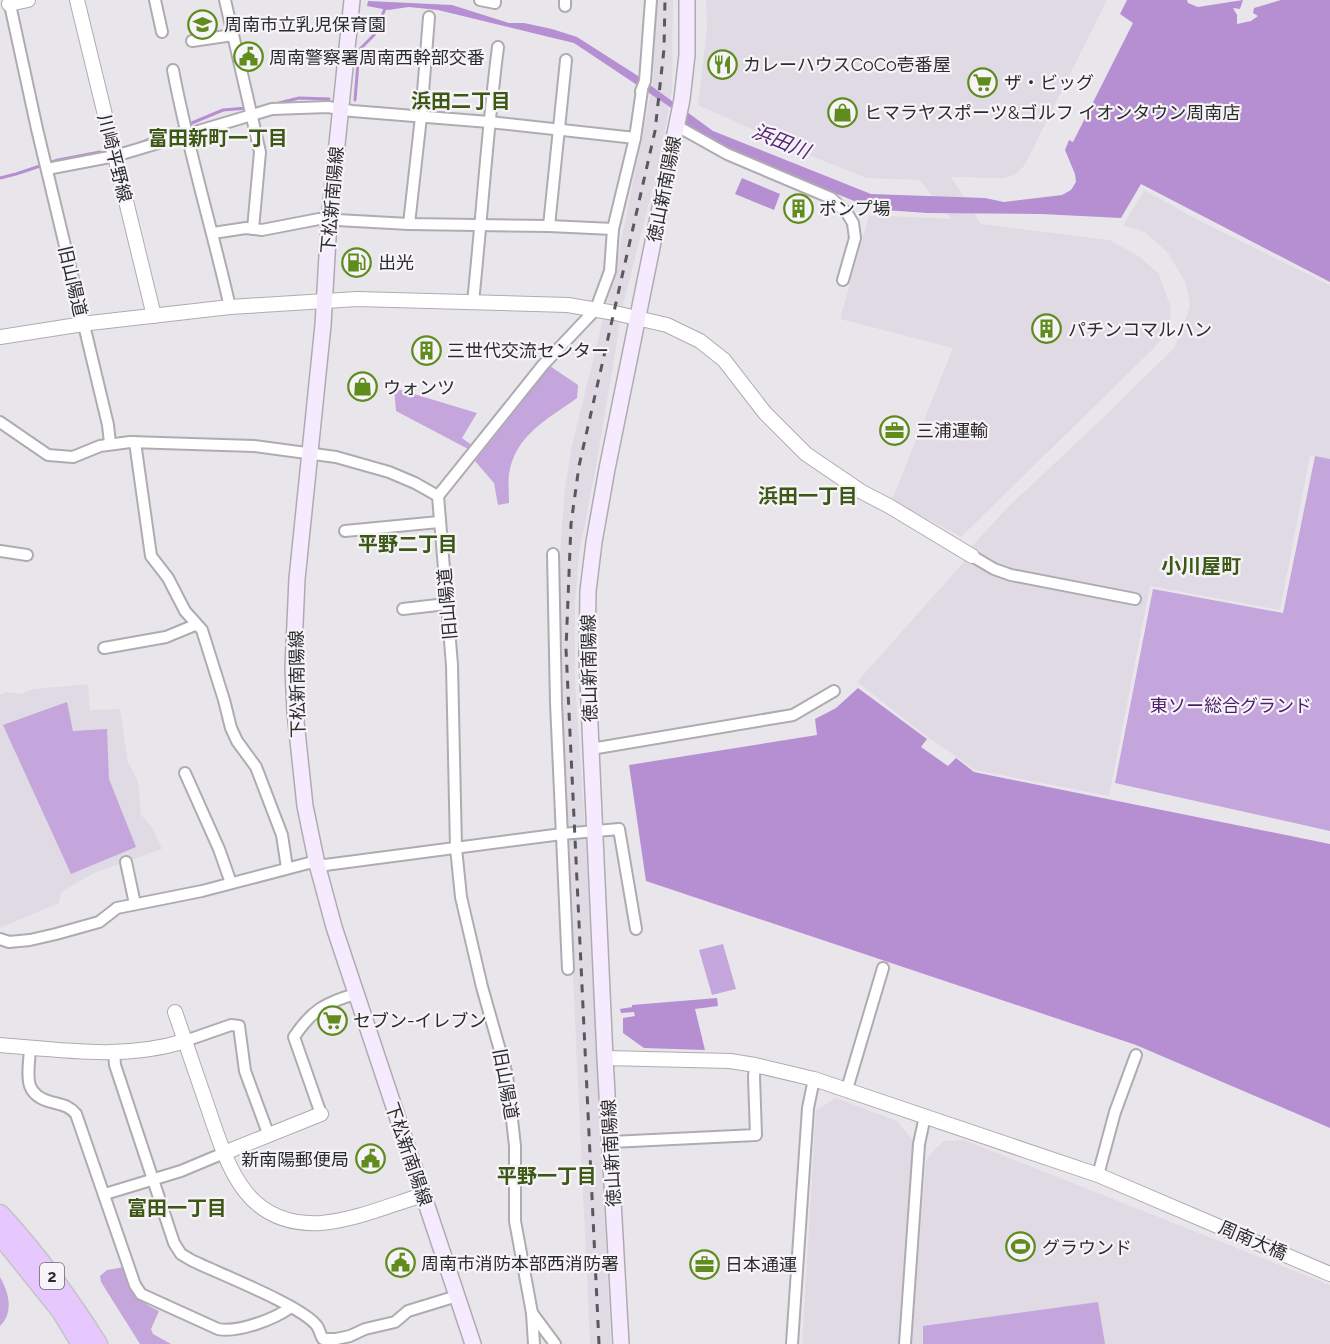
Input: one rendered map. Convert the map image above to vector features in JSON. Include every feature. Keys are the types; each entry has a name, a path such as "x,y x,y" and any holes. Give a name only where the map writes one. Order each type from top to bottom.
{"highway":[{"name":"2","path":"0,1214 26,1242 72,1302 98,1344"},
{"name":"2","path":"0,1235 61,1311 81,1344"}],"main road":[{"name":"下松新南陽線","path":"352,0 329,221 325,300 297,579 293,668 295,712 302,784 317,864 334,927 473,1344"},
{"name":"徳山新南陽線","path":"621,1344 591,749 587,654 588,591 594,542 679,118 687,55 687,0"}],"street":[{"path":"6,3 28,0"},
{"name":"川崎平野線","path":"77,0 154,316"},
{"path":"155,0 162,32"},
{"path":"225,0 260,152 253,228"},
{"path":"480,0 495,3 495,0"},
{"path":"0,422 48,455 73,457 110,443 254,446 336,457 389,472 438,496 543,365 596,309 610,271 613,229 635,138 643,87 651,0"},
{"name":"旧山陽道","path":"6,3 108,425 110,443"},
{"path":"409,224 429,17"},
{"path":"192,41 233,35"},
{"path":"473,302 498,47"},
{"path":"549,226 566,60"},
{"path":"173,70 185,134 213,233 230,307"},
{"path":"47,169 115,156 250,112 299,107 328,106 340,110 489,122 635,138"},
{"path":"679,118 727,154 831,198 847,213 853,223 855,238 843,280"},
{"path":"213,233 253,228 262,230 319,219 409,224 613,229"},
{"path":"0,337 84,324 230,307 357,299 568,305 638,318 667,325 700,341 724,360 765,413 806,454 862,492 890,506 994,569 1011,575 1135,599"},
{"path":"135,442 151,556 168,578 185,611 195,625 202,630 206,639 231,728 237,741 256,767 282,835 287,868"},
{"name":"旧山陽道","path":"438,496 453,675 456,848 461,897 471,945 507,1075 515,1146 516,1231 532,1313 555,1344"},
{"path":"345,531 439,522"},
{"path":"0,551 27,555"},
{"path":"553,554 556,703 568,969"},
{"path":"403,609 446,604"},
{"path":"104,648 166,637 195,625"},
{"path":"591,749 793,715 834,691"},
{"path":"185,773 219,849 231,883"},
{"path":"0,939 9,942 56,934 99,922 117,908 202,891 309,863 325,865 562,834 619,829 636,929"},
{"path":"126,862 135,904"},
{"path":"848,1089 883,968"},
{"path":"105,1194 181,1171 321,1114 294,1036 304,1022 319,1008 356,994"},
{"path":"175,1012 224,1153 238,1182 249,1197 264,1209 279,1219 302,1223 323,1223 350,1218 423,1195"},
{"path":"0,1045 114,1052 147,1051 231,1025 239,1026 245,1071 269,1136"},
{"path":"30,1048 29,1072 33,1094 38,1098 69,1106 76,1114 135,1285 141,1294 218,1329 228,1331 282,1314 291,1307"},
{"path":"114,1052 115,1065 152,1179 174,1243 181,1254 291,1307 318,1327 323,1339 336,1340 395,1322 408,1311 457,1296"},
{"path":"1098,1175 1115,1112 1136,1055"},
{"name":"周南大橋","path":"605,1058 730,1061 755,1065 848,1089 1098,1175 1330,1274"},
{"path":"611,1142 756,1135 755,1065"},
{"path":"792,1344 808,1108 814,1079"},
{"path":"905,1344 919,1144 925,1116"},
{"path":"532,1313 534,1344"}],"shaded area":[{"path":"656,0 673,0 672,90 658,168 623,305 579,554 575,604 575,679 586,845 611,1344 590,1344 557,631 561,538 565,488 572,445 616,267 653,82"},
{"path":"706,0 1107,0 1025,165 1015,175 1003,178 951,177 981,224 1110,240 1140,257 1159,274 1171,308 1169,330 1155,347 961,537 892,500 953,348 840,319 869,215 952,219 919,180 866,178 698,105 707,28"},
{"path":"1127,0 1187,0 1188,3 1198,7 1243,0 1240,9 1233,8 1237,15 1237,24 1251,21 1258,16 1253,13 1254,8 1281,0 1330,0 1330,282 1141,184 1121,218 1041,214 927,213 884,210 859,203 729,150 688,127 673,109 574,43 438,10 409,7 388,10 367,6 368,1 452,5 509,23 524,23 552,29 577,37 635,74 713,131 871,194 985,198 1004,202 1062,195 1071,190 1076,182 1065,150 1069,140 1073,142 1133,23 1120,14"},
{"path":"742,178 780,194 774,210 735,194"},
{"path":"1144,190 1200,221 1330,285 1330,459 1310,455 1280,610 1150,586 1109,796 975,770 921,732 857,682 962,564 972,546 1008,507 1174,348 1190,304 1185,282 1168,253 1147,234 1123,226"},
{"path":"88,684 90,710 120,709 128,762 138,781 141,815 152,827 162,849 94,873 61,892 59,903 0,928 0,695 6,692 20,694 34,689"},
{"path":"858,688 927,739 921,747 948,766 956,758 974,772 1330,844 1330,1128 1136,1045 646,881 629,765 817,735 815,719 836,708"},
{"path":"717,998 718,1006 695,1009 705,1050 644,1048 623,1033 623,1018 635,1016 634,1012 621,1013 620,1009 632,1007 632,1005"},
{"path":"836,1098 897,1121 913,1140 898,1344 802,1344 816,1110"},
{"path":"964,1140 1330,1285 1330,1344 911,1344 926,1160 944,1141"}],"green space":[{"path":"550,366 578,385 577,398 544,421 526,438 512,460 509,474 509,503 498,505 494,483 475,461"},
{"path":"394,388 477,413 462,438 473,446 470,450 396,411"},
{"name":"東ソー総合グランド","path":"1315,456 1330,459 1330,831 1115,783 1153,589 1283,613"},
{"path":"67,702 73,731 107,729 109,779 136,847 71,874 3,725"},
{"path":"723,944 736,989 712,995 699,950"},
{"path":"124,1267 135,1294 159,1311 151,1329 153,1334 171,1344 140,1344 101,1282 100,1276 107,1270"},
{"path":"0,1277 6,1289 9,1309 0,1326"},
{"path":"1098,1302 1105,1344 923,1344 923,1326"}],"waterway":[{"path":"355,100 359,50 375,34 386,6"},
{"path":"271,105 299,98 329,99"},
{"path":"187,125 223,110 247,108"},
{"path":"140,143 181,127"},
{"path":"0,178 58,160 100,152"}],"railway":[{"path":"599,1344 566,649 571,524 579,466 655,131 664,49 665,0"}],"place":[{"name":"周南市立乳児保育園","path":"203,24"},
{"name":"周南警察署周南西幹部交番","path":"248,57"},
{"name":"カレーハウスCoCo壱番屋","path":"722,64"},
{"name":"ザ・ビッグ","path":"983,82"},
{"name":"ヒマラヤスポーツ&ゴルフ イオンタウン周南店","path":"843,112"},
{"name":"ポンプ場","path":"798,208"},
{"name":"出光","path":"357,262"},
{"name":"パチンコマルハン","path":"1047,329"},
{"name":"三世代交流センター","path":"426,350"},
{"name":"ウォンツ","path":"362,387"},
{"name":"三浦運輸","path":"895,430"},
{"name":"セブン-イレブン","path":"332,1020"},
{"name":"新南陽郵便局","path":"370,1159"},
{"name":"グラウンド","path":"1021,1247"},
{"name":"周南市消防本部西消防署","path":"400,1263"},
{"name":"日本通運","path":"704,1264"}],"district":[{"name":"浜田二丁目","path":"461,101"},
{"name":"富田新町一丁目","path":"218,138"},
{"name":"浜田一丁目","path":"808,496"},
{"name":"平野二丁目","path":"408,544"},
{"name":"小川屋町","path":"1201,566"},
{"name":"平野一丁目","path":"547,1176"},
{"name":"富田一丁目","path":"177,1208"}],"water label":[{"name":"浜田川","path":"781,141"}]}
